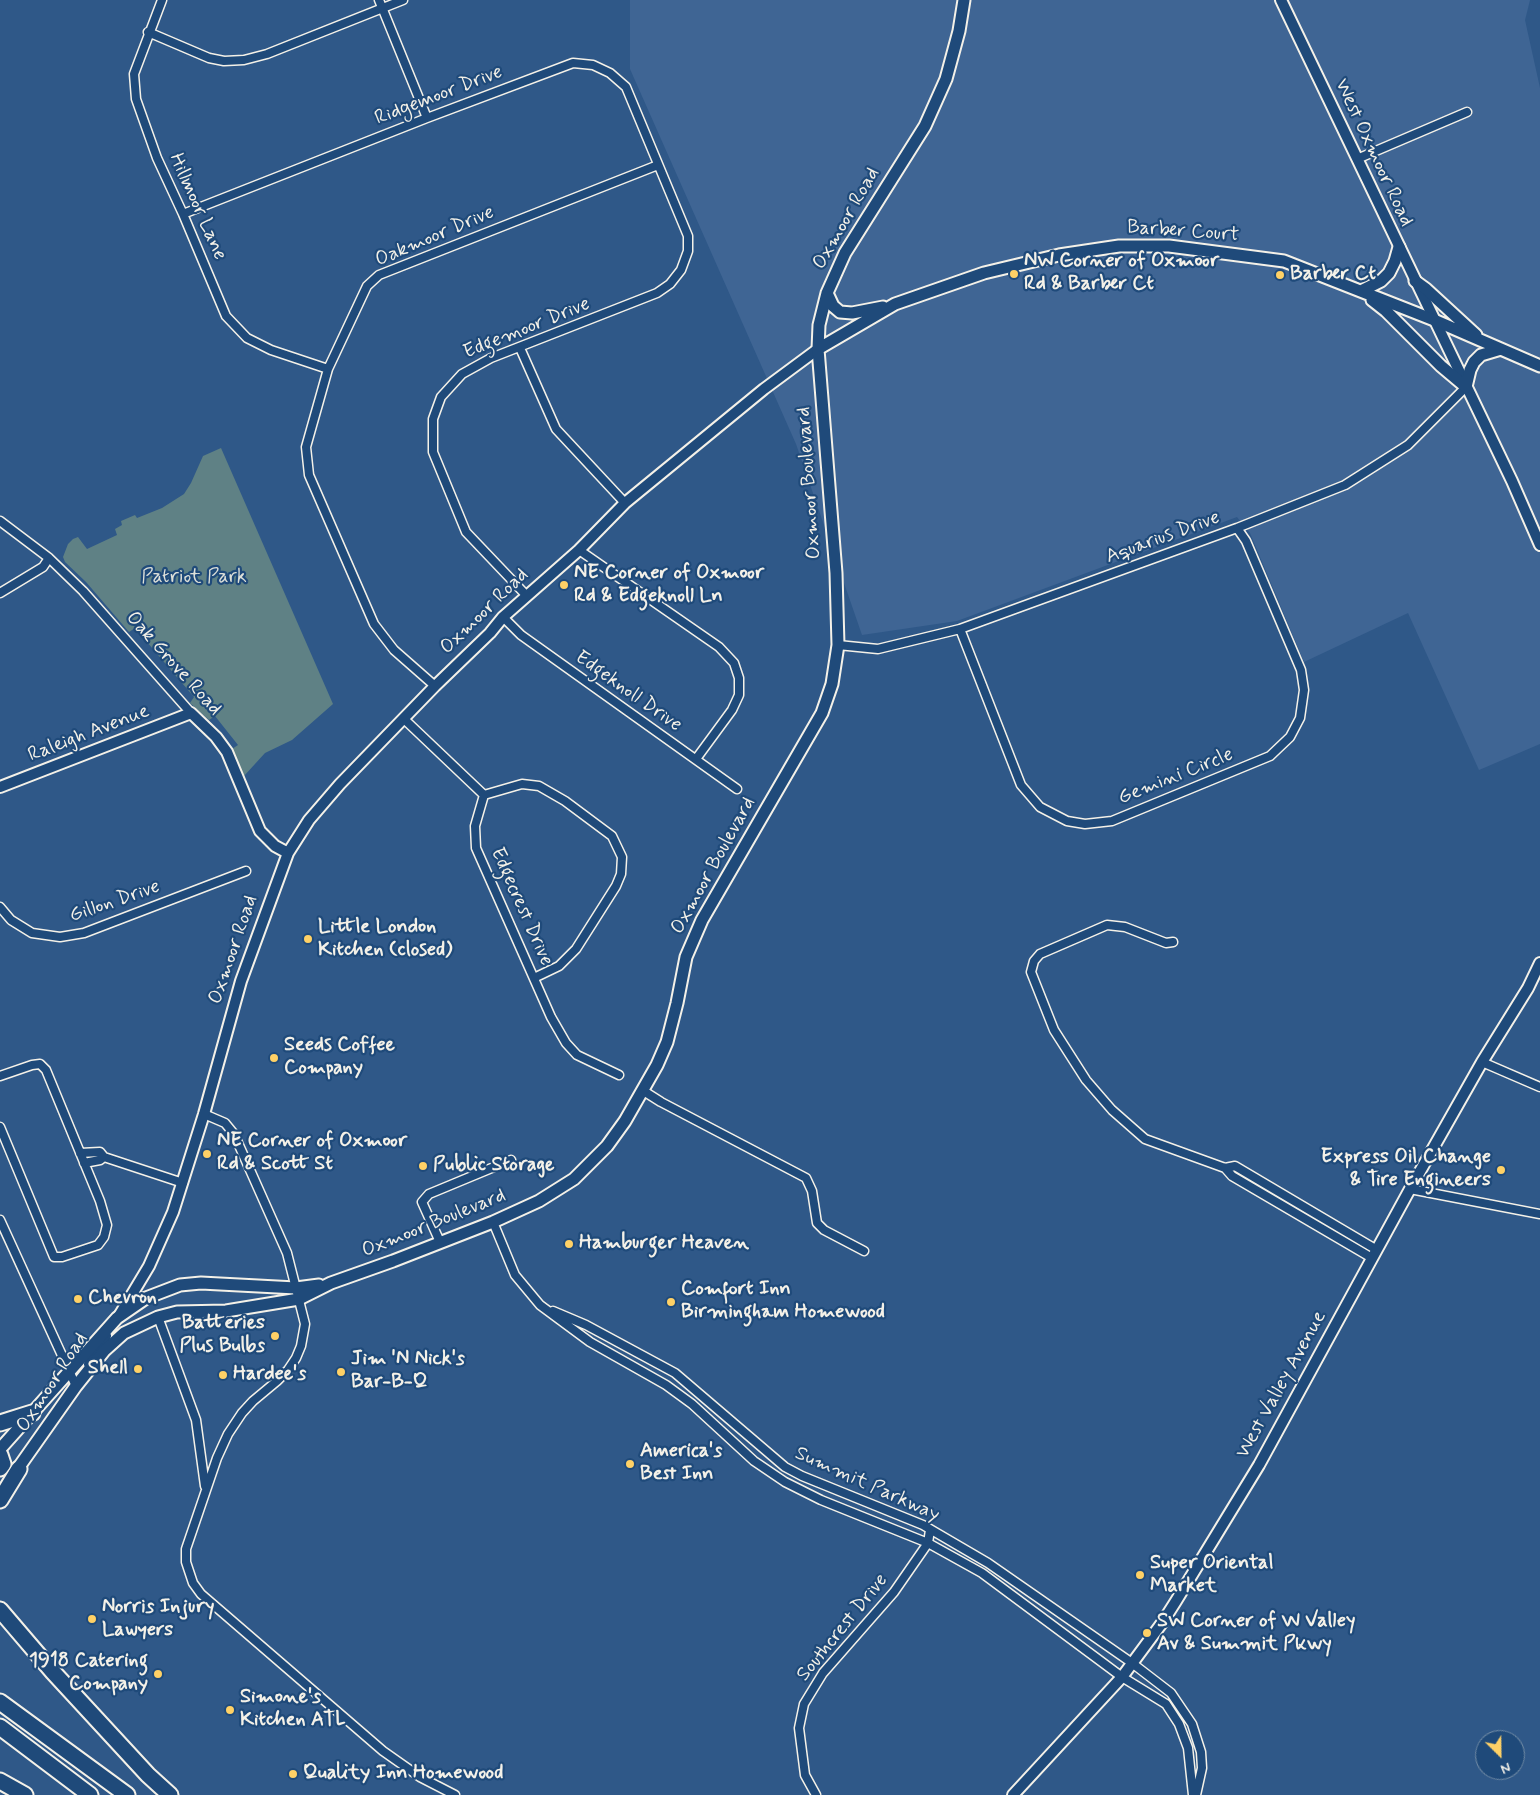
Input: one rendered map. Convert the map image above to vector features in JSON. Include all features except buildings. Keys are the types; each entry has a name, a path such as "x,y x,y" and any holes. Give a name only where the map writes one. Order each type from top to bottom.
{"highway":[{"path":"0,1423 32,1413"},
{"path":"0,1455 3,1464 0,1468"},
{"path":"0,1500 18,1469"},
{"path":"0,1610 53,1672 148,1775 170,1795"},
{"path":"0,1702 127,1795"},
{"path":"0,1727 90,1795"},
{"path":"0,1781 25,1795"}],"main road":[{"name":"Oxmoor Road","path":"818,349 819,325 827,293 845,253 927,122 946,79 964,0"},
{"name":"Barber Court","path":"818,349 895,304 984,272 1059,255 1119,246 1170,246 1284,261 1485,342"},
{"path":"1399,247 1389,274 1381,281 1361,291 1386,311 1466,388"},
{"path":"1415,281 1485,342 1540,366"},
{"path":"827,293 833,306 840,312 852,314 895,304"},
{"name":"Oxmoor Boulevard","path":"76,1386 104,1351 124,1333 158,1317 177,1312 226,1311 298,1293 330,1283 493,1222 539,1201 574,1179 607,1146 625,1121 657,1066 667,1042 686,957 702,920 822,712 832,684 838,645 836,573 818,349"},
{"path":"1466,388 1474,362 1480,355 1502,350"},
{"name":"Oxmoor Boulevard","path":"118,1318 146,1298 180,1285 201,1283 298,1293"},
{"name":"Oxmoor Road","path":"0,1449 118,1318"},
{"name":"Oxmoor Road","path":"0,1491 18,1469 76,1386"}],"street":[{"name":"Hillmoor Lane","path":"162,0 148,32 134,74 136,99 157,158 184,214 226,316 248,338 271,350 328,369"},
{"path":"379,0 427,118"},
{"path":"148,32 209,58 224,61 244,60 266,54 403,0"},
{"name":"West Oxmoor Road","path":"1281,0 1434,320"},
{"name":"Ridgemoor Drive","path":"184,214 427,118 573,64 593,65 610,73 626,87 658,166"},
{"path":"1357,159 1467,112"},
{"name":"Edgemoor Drive","path":"526,596 466,532 433,452 433,419 441,398 462,374 491,358 657,294 670,284 681,270 688,250 688,236 658,166"},
{"name":"Oakmoor Drive","path":"435,686 394,650 374,624 309,475 306,447 328,369 367,286 380,276 658,166"},
{"path":"1434,320 1511,478 1540,545"},
{"path":"520,348 556,429 625,503"},
{"name":"Oxmoor Road","path":"76,1386 157,1250 173,1212 204,1114 241,981 288,853 309,820 336,788 435,686 490,634 503,617 579,550 625,503 764,389 818,349"},
{"name":"Aquarius Drive","path":"838,645 878,649 960,630 1237,528 1344,485 1408,445 1466,388"},
{"name":"Oak Grove Road","path":"0,521 49,558 84,591 191,713 216,737 227,752 260,830 275,846 288,853"},
{"name":"Gemini Circle","path":"960,630 1021,785 1040,807 1067,821 1085,824 1112,821 1270,756 1290,737 1300,718 1304,690 1301,670 1246,541 1237,528"},
{"path":"579,550 719,647 734,663 739,678 739,695 732,710 696,759"},
{"path":"0,593 43,567 49,558"},
{"name":"Edgeknoll Drive","path":"503,617 521,635 737,789"},
{"name":"Raleigh Avenue","path":"0,787 191,713"},
{"path":"404,719 484,795 522,784 539,786 565,801 612,836 622,857 621,874 616,886 576,949 559,966 534,978"},
{"name":"Edgecrest Drive","path":"484,795 475,826 476,848 551,1018 566,1043 577,1055 619,1075"},
{"name":"Gillon Drive","path":"0,907 11,920 32,933 60,937 84,933 246,871"},
{"path":"1173,942 1166,943 1125,927 1107,925 1040,954 1034,961 1031,972 1054,1030 1086,1080 1112,1110 1145,1139 1225,1168 1232,1176 1291,1211 1374,1254"},
{"name":"West Valley Avenue","path":"1014,1795 1122,1677 1167,1616 1259,1465 1410,1189 1482,1062 1528,988 1540,963"},
{"path":"1482,1062 1540,1087"},
{"path":"0,1076 32,1065 40,1064 46,1070 100,1201 107,1225 104,1237 98,1245 62,1257 54,1257 0,1127"},
{"path":"642,1090 661,1102 806,1178 812,1191 817,1224 824,1230 864,1251"},
{"path":"204,1114 225,1124 234,1134 287,1253 305,1324 301,1346 288,1370 252,1401 228,1434 205,1488 186,1549 186,1562 193,1583 201,1594 383,1751 420,1777 456,1795"},
{"path":"80,1153 100,1152 104,1157 183,1183"},
{"path":"84,1163 100,1160 104,1157"},
{"path":"440,1242 422,1202 429,1194 511,1160"},
{"path":"1225,1168 1235,1166 1296,1202 1374,1254"},
{"path":"1248,1186 1254,1177"},
{"path":"1410,1189 1540,1214"},
{"path":"1291,1211 1296,1202"},
{"path":"0,1220 76,1386"},
{"name":"Summit Parkway","path":"493,1222 515,1275 540,1305 590,1342 666,1385 685,1399 754,1461 785,1482 821,1500 928,1543 982,1573 1122,1677 1166,1704 1179,1724 1188,1748 1195,1795"},
{"name":"Summit Parkway","path":"540,1305 586,1325 675,1373 785,1467 802,1476 923,1524 930,1530 988,1563 1132,1663 1171,1693 1192,1724 1201,1752 1202,1768 1195,1795"},
{"path":"158,1317 196,1420 205,1488"},
{"path":"928,1543 930,1530"},
{"name":"Southcrest Drive","path":"816,1795 805,1775 799,1728 804,1704 824,1673 894,1592 928,1543"}],"shaded area":[{"path":"630,0 1530,0 1525,20 1540,88 1540,744 1479,770 1408,613 1304,662 1250,533 1237,517 957,621 862,635 796,444 630,69"}],"green space":[{"name":"Patriot Park","path":"221,448 333,704 292,740 265,753 244,776 232,749 238,745 215,716 209,720 190,703 194,697 135,628 129,632 86,582 65,562 63,557 68,544 73,539 78,537 87,549 117,535 115,529 122,525 121,521 135,515 137,518 162,508 184,494 203,456"}],"place":[{"name":"NW Corner of Oxmoor Rd & Barber Ct","path":"1014,274"},
{"name":"Barber Ct","path":"1280,275"},
{"name":"NE Corner of Oxmoor Rd & Edgeknoll Ln","path":"564,585"},
{"name":"Little London Kitchen (closed)","path":"308,939"},
{"name":"Seeds Coffee Company","path":"274,1058"},
{"name":"NE Corner of Oxmoor Rd & Scott St","path":"207,1154"},
{"name":"Public Storage","path":"423,1166"},
{"name":"Express Oil Change & Tire Engineers","path":"1501,1170"},
{"name":"Hamburger Heaven","path":"569,1244"},
{"name":"Chevron","path":"78,1299"},
{"name":"Comfort Inn Birmingham Homewood","path":"671,1302"},
{"name":"Batteries Plus Bulbs","path":"275,1336"},
{"name":"Shell","path":"138,1369"},
{"name":"Jim 'N Nick's Bar-B-Q","path":"341,1372"},
{"name":"Hardee's","path":"223,1375"},
{"name":"America's Best Inn","path":"630,1464"},
{"name":"Super Oriental Market","path":"1140,1575"},
{"name":"Norris Injury Lawyers","path":"92,1619"},
{"name":"SW Corner of W Valley Av & Summit Pkwy","path":"1147,1633"},
{"name":"1918 Catering Company","path":"158,1674"},
{"name":"Simone's Kitchen ATL","path":"230,1710"},
{"name":"Quality Inn Homewood","path":"293,1774"}]}
